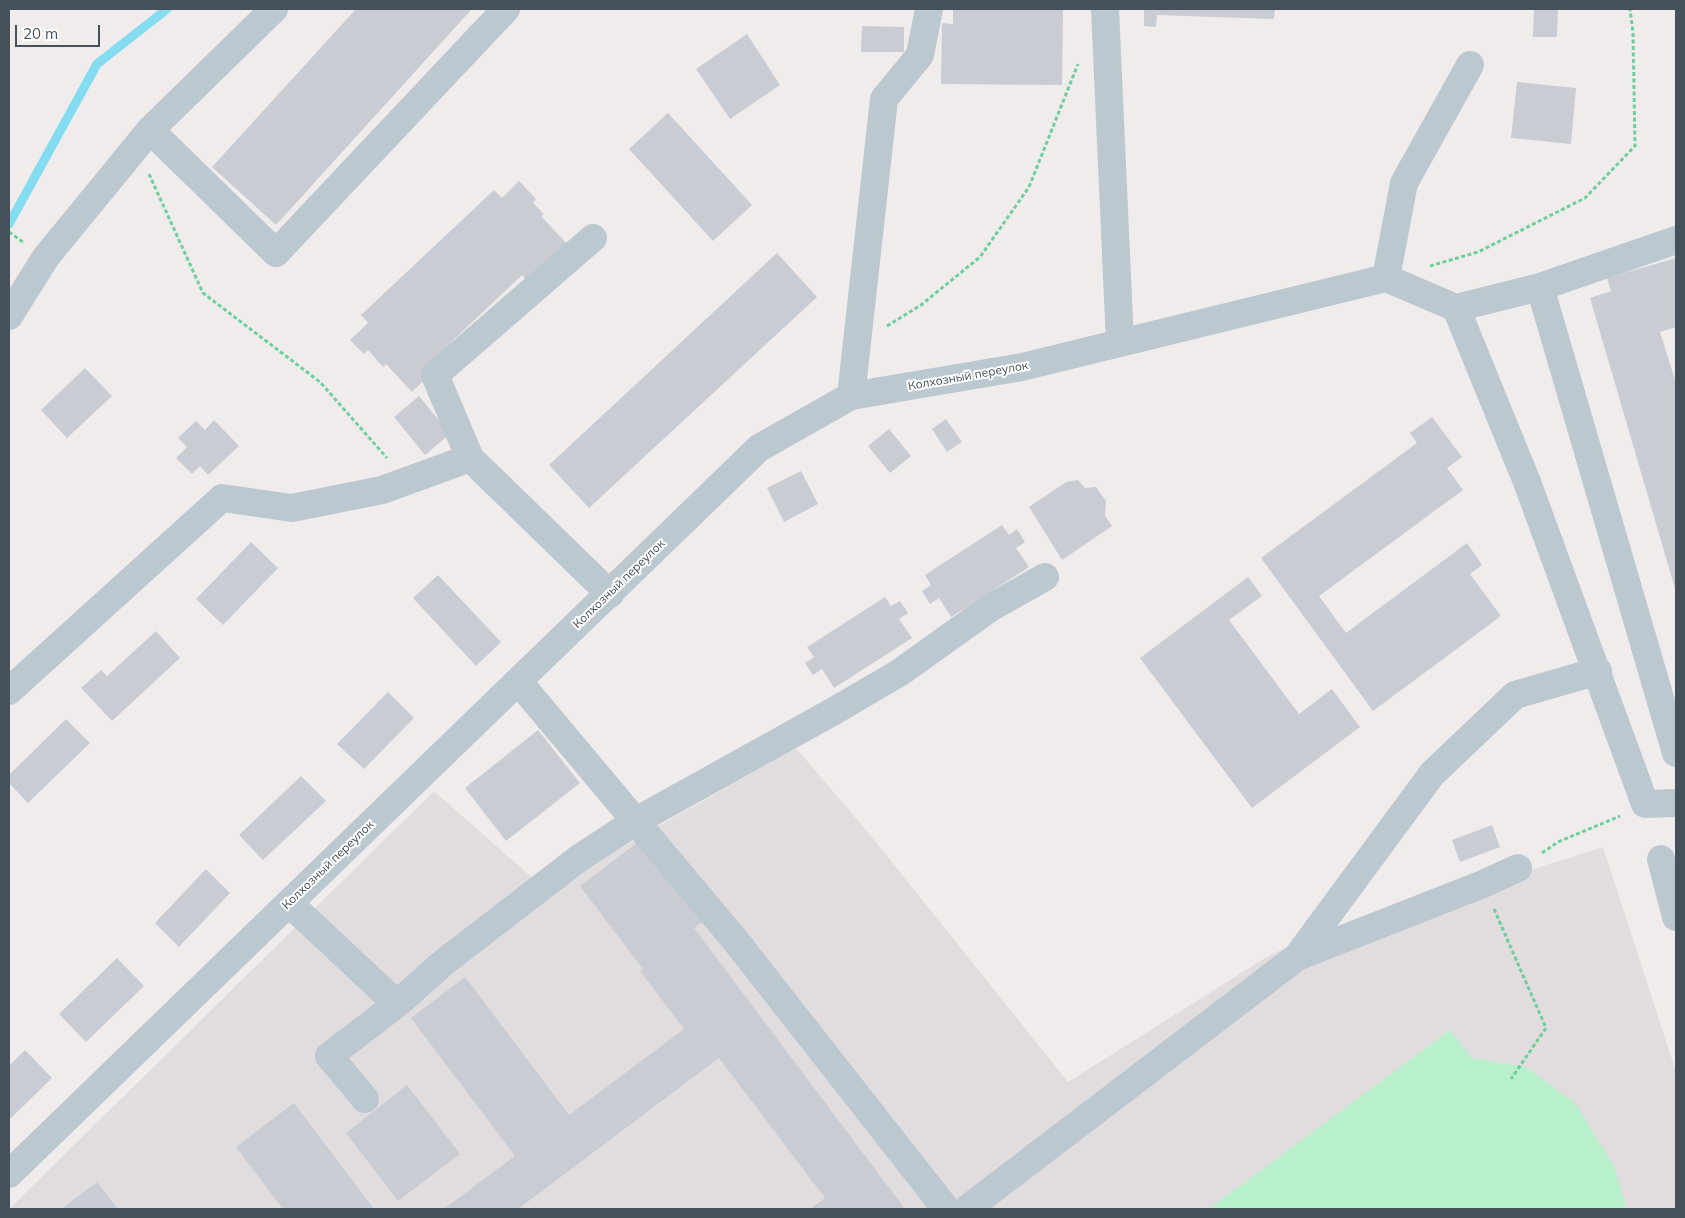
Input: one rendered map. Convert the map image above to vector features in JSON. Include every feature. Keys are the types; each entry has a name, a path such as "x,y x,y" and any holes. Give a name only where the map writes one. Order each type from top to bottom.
{"street":[{"path":"9,316 46,257 144,139 274,9"},
{"path":"144,139 276,253 506,9"},
{"path":"851,396 884,100 920,55 929,9"},
{"path":"1105,9 1120,343"},
{"path":"1470,65 1404,183 1386,278 1456,308 1540,287 1676,240"},
{"path":"593,238 435,375 470,458 610,594"},
{"name":"Колхозный переулок","path":"9,1174 759,448 851,396 1022,367 1386,278"},
{"path":"1540,287 1676,753"},
{"path":"1456,308 1527,482 1646,804 1676,803"},
{"path":"9,690 222,498 292,508 382,490 470,458"},
{"path":"365,1099 329,1056 578,859 636,821 898,673 990,608 1045,577"},
{"path":"1297,957 1432,774 1515,695 1598,671"},
{"path":"518,681 735,940 946,1209"},
{"path":"1661,859 1676,917"},
{"path":"967,1209 1297,957 1484,884 1518,868"},
{"path":"289,903 397,1004"}],"path":[{"path":"1386,278 1478,252 1585,198 1635,146 1633,32 1630,9"},
{"path":"857,344 921,305 980,257 1029,188 1079,62"},
{"path":"144,139 203,293 320,382 407,481"},
{"path":"1518,868 1558,842 1646,804"},
{"path":"1484,884 1546,1028 1511,1079"}],"shaded area":[{"path":"796,748 871,836 1068,1082 1273,953 1603,847 1676,1072 1676,1209 9,1209 434,791 546,890"}],"green space":[{"path":"1450,1030 1472,1058 1526,1067 1575,1103 1614,1166 1627,1209 1209,1209"}],"building":[{"path":"356,9 472,9 276,225 212,167"},
{"path":"953,9 1063,9 1062,85 941,84 942,23 953,24"},
{"path":"1144,9 1275,9 1274,19 1157,15 1156,27 1144,26"},
{"path":"1534,9 1558,9 1557,37 1533,37"},
{"path":"862,26 904,27 904,52 861,52"},
{"path":"747,34 780,85 730,119 696,69"},
{"path":"1517,82 1576,88 1571,144 1511,138"},
{"path":"668,113 752,205 713,241 629,149"},
{"path":"519,181 536,199 533,203 544,214 541,216 568,245 529,282 522,275 447,346 453,353 412,392 386,364 383,367 368,350 364,354 350,340 368,323 361,315 494,190 502,198"},
{"path":"777,253 817,297 589,508 549,465"},
{"path":"1676,258 1676,327 1660,332 1676,383 1676,592 1590,298 1611,291 1607,278"},
{"path":"85,368 112,396 67,438 41,410"},
{"path":"419,396 450,434 425,455 394,417"},
{"path":"1432,417 1462,457 1447,468 1463,490 1319,596 1346,633 1467,543 1482,565 1470,574 1501,616 1373,711 1261,558 1417,443 1410,433"},
{"path":"946,419 962,442 947,452 932,429"},
{"path":"214,420 239,446 208,475 200,466 192,474 176,458 187,447 178,438 196,421 205,430"},
{"path":"889,429 911,456 890,473 868,446"},
{"path":"801,471 818,504 784,522 767,488"},
{"path":"1078,480 1085,488 1096,487 1106,501 1105,516 1112,526 1062,560 1029,507 1066,482"},
{"path":"1002,525 1009,535 1017,529 1025,542 1016,548 1029,567 951,617 939,598 930,604 922,591 931,585 925,575"},
{"path":"251,542 278,568 223,625 196,599"},
{"path":"438,575 501,642 476,666 413,598"},
{"path":"1248,577 1262,596 1229,620 1299,714 1332,689 1360,727 1252,808 1140,658"},
{"path":"885,597 891,606 900,601 908,613 899,619 912,638 834,688 822,669 813,675 805,663 814,657 807,647"},
{"path":"156,631 180,658 112,721 81,688 101,670 107,676"},
{"path":"388,692 414,718 364,769 337,744"},
{"path":"66,719 90,743 28,803 9,783 9,775"},
{"path":"538,730 580,783 506,841 465,788"},
{"path":"301,776 326,801 263,860 239,835"},
{"path":"1492,825 1500,847 1460,862 1452,840"},
{"path":"646,836 708,918 694,928 905,1209 810,1209 825,1198 719,1058 518,1209 444,1209 515,1156 411,1018 465,977 569,1115 684,1029 640,971 643,969 580,886"},
{"path":"206,869 230,893 179,947 155,923"},
{"path":"117,958 144,986 86,1042 59,1014"},
{"path":"25,1050 52,1078 9,1120 9,1066"},
{"path":"407,1085 460,1154 398,1201 346,1133"},
{"path":"294,1103 374,1209 283,1209 236,1147"},
{"path":"97,1182 118,1209 61,1209"}],"waterway":[{"path":"9,224 97,64 167,9"}]}
